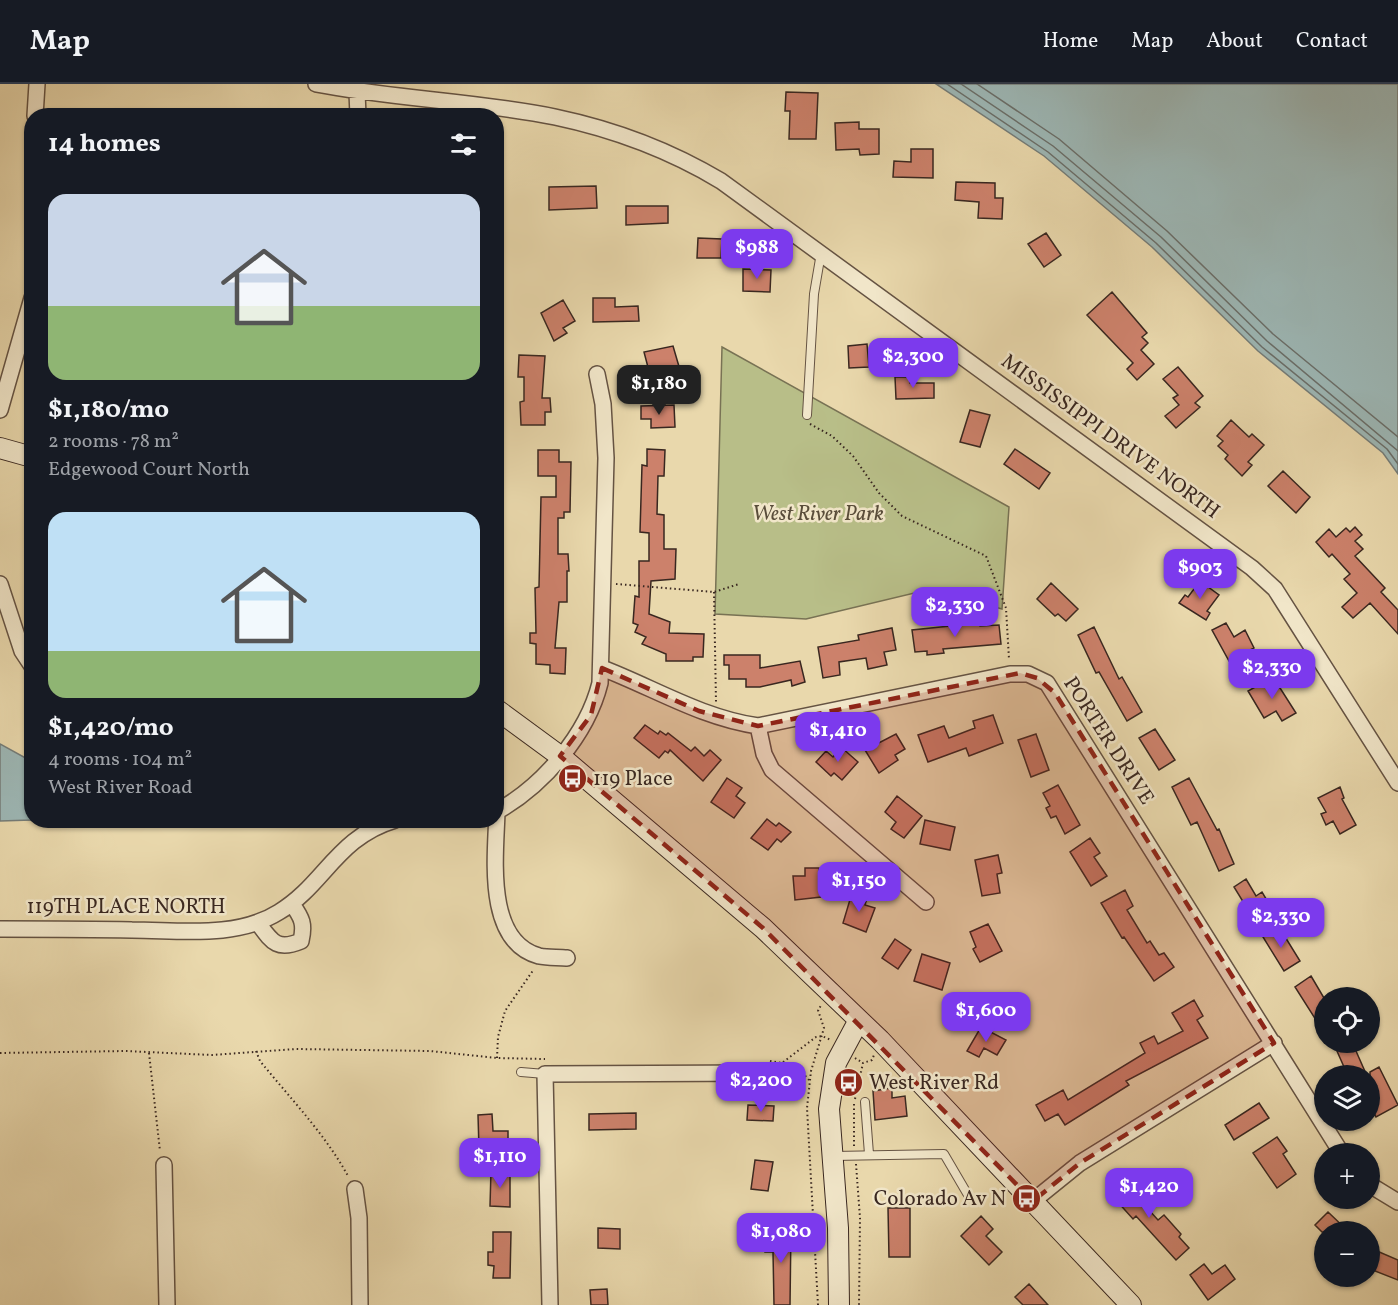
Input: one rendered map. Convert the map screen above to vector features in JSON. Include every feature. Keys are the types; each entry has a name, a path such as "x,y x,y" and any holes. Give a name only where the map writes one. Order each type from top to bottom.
{"main road":[{"path":"0,448 24,455"},
{"path":"504,715 560,756 743,911 859,1020 1131,1305"},
{"path":"839,1305 838,1228 829,1109 830,1088 842,1048 859,1020"}],"street":[{"path":"36,108 37,84"},
{"name":"MISSISSIPPI DRIVE NORTH","path":"316,84 357,92 486,108"},
{"path":"357,92 358,108"},
{"name":"MISSISSIPPI DRIVE NORTH","path":"504,110 535,114 611,132 663,152 713,176 1252,568 1275,589 1398,783"},
{"path":"0,410 24,326"},
{"path":"504,806 525,793 560,756 591,715 602,668 606,433 597,374"},
{"path":"0,584 24,654"},
{"name":"PORTER DRIVE","path":"602,668 717,717 758,726 1010,674 1020,673 1037,678 1054,693 1335,1143"},
{"path":"758,726 764,754 772,770 783,782 926,902"},
{"name":"119TH PLACE NORTH","path":"0,928 216,930 258,923 292,904 335,857 367,828"},
{"path":"496,828 495,869 498,904 510,934 539,956 567,958"},
{"path":"258,923 273,942 287,947 301,941 304,928 302,918 292,904"},
{"path":"1033,1201 1080,1163 1274,1043"},
{"path":"550,1305 547,1067 763,1067"},
{"path":"164,1165 167,1305"},
{"path":"355,1189 360,1305"},
{"path":"1380,1191 1398,1202"}],"lane":[{"path":"807,415 814,294 821,253"},
{"path":"521,1072 547,1067"},
{"path":"865,1102 869,1154"},
{"path":"832,1156 944,1154 968,1195"}],"path":[{"path":"807,415 807,423 832,436 854,456 879,493 902,516 986,556 1006,608 1010,674"},
{"path":"602,583 714,592 739,584"},
{"path":"714,592 717,717"},
{"path":"497,1058 498,1037 505,1011 533,972 539,956"},
{"path":"818,1305 807,1108 810,1081 824,1028 819,1006"},
{"path":"763,1067 782,1063 810,1041 822,1035"},
{"path":"256,1051 260,1061 339,1160 355,1189"},
{"path":"0,1053 212,1055 256,1051 430,1051 497,1058 547,1067"},
{"path":"149,1053 157,1141 164,1165"},
{"path":"860,1305 860,1218 854,1107 857,1080 863,1063 872,1060"},
{"path":"782,1063 800,1070 810,1081"}],"highlighted area":[{"path":"602,668 699,711 758,726 1020,673 1037,678 1055,693 1274,1043 1080,1163 1033,1201 763,928 560,756 591,715"}],"green space":[{"name":"West River Park","path":"722,347 1009,507 1002,609 931,589 806,619 715,614"}],"water":[{"path":"936,84 1398,84 1398,474 1383,453 1258,351 1152,247 1044,156"},
{"path":"0,744 24,757 24,820 0,821"}],"building":[{"path":"786,92 818,93 816,139 789,139 790,111 785,111"},
{"path":"859,122 859,129 879,129 879,154 860,155 859,149 836,150 835,123"},
{"path":"911,149 933,149 933,178 893,177 894,161 911,162"},
{"path":"956,182 995,183 995,198 1003,198 1002,219 978,218 979,202 955,200"},
{"path":"596,186 597,208 549,210 549,187"},
{"path":"626,206 668,206 668,223 626,225"},
{"path":"1046,233 1061,255 1044,267 1028,244"},
{"path":"698,238 722,239 721,258 697,258"},
{"path":"743,269 771,270 770,292 743,291"},
{"path":"1112,292 1147,333 1142,337 1148,343 1141,350 1154,364 1137,380 1127,369 1133,363 1087,315"},
{"path":"593,298 615,298 615,307 638,306 639,321 593,322"},
{"path":"563,300 575,321 563,328 567,333 554,341 541,313"},
{"path":"867,344 869,367 849,368 848,346"},
{"path":"673,346 680,370 650,375 644,352"},
{"path":"519,355 545,356 542,398 550,398 551,412 545,412 545,425 521,425 520,402 524,401 524,377 518,377"},
{"path":"1178,367 1203,396 1195,403 1200,407 1176,428 1165,416 1179,405 1173,398 1178,395 1163,379"},
{"path":"895,377 910,377 910,383 934,383 934,398 896,399"},
{"path":"674,405 675,427 651,428 651,419 641,419 641,406"},
{"path":"970,410 990,415 980,447 960,442"},
{"path":"1231,420 1249,437 1252,434 1264,445 1248,462 1252,465 1242,476 1225,459 1228,455 1218,446 1223,441 1217,436"},
{"path":"647,449 665,450 664,476 658,476 657,514 664,515 664,549 676,549 675,579 651,581 649,614 670,622 669,633 704,634 703,657 693,657 693,661 666,661 666,654 642,644 646,637 635,632 638,625 633,623 635,596 639,597 639,561 649,561 649,533 640,532 642,465 647,466"},
{"path":"1015,449 1050,473 1039,489 1004,464"},
{"path":"538,450 559,450 559,462 571,462 570,512 564,512 564,518 558,518 558,554 568,554 569,571 567,571 567,602 559,602 555,648 566,648 565,674 550,673 550,665 536,664 536,644 530,643 530,633 536,633 535,588 539,587 541,497 556,497 556,476 538,476"},
{"path":"1283,471 1310,497 1296,513 1268,486"},
{"path":"1355,527 1362,535 1355,541 1363,549 1355,556 1385,588 1381,592 1398,610 1398,634 1370,603 1353,618 1342,607 1357,593 1344,579 1350,574 1332,554 1329,557 1316,542 1329,529 1336,537 1346,528 1350,532"},
{"path":"1200,581 1219,595 1207,611 1210,613 1206,620 1179,603 1185,595 1188,597"},
{"path":"1051,583 1078,609 1066,621 1058,614 1055,616 1037,599"},
{"path":"979,623 980,626 999,625 1001,644 943,649 944,653 927,655 927,651 915,652 912,630"},
{"path":"1226,623 1234,637 1245,630 1254,648 1229,661 1212,630"},
{"path":"1094,627 1119,679 1122,677 1142,712 1127,721 1099,672 1096,673 1078,635"},
{"path":"892,628 896,650 884,652 887,665 868,669 866,658 839,662 840,675 823,678 818,647 859,640 858,635"},
{"path":"724,655 760,655 760,668 800,661 805,682 792,686 791,680 760,687 746,687 746,679 729,679 729,665 724,665"},
{"path":"1273,677 1296,713 1282,721 1276,711 1264,718 1248,691"},
{"path":"993,715 1003,743 969,756 966,748 928,762 918,735 944,726 949,738 975,728 973,721"},
{"path":"645,725 658,734 660,731 666,735 668,733 691,751 695,747 704,756 710,750 721,760 703,781 670,750 668,753 665,751 659,758 634,738"},
{"path":"1155,729 1175,760 1159,770 1139,738"},
{"path":"896,734 905,749 895,755 898,760 879,773 865,750"},
{"path":"1036,734 1049,770 1031,777 1018,740"},
{"path":"841,747 858,762 842,780 834,773 831,776 816,762 826,751 833,757"},
{"path":"727,778 742,788 736,796 745,803 734,818 711,802"},
{"path":"1189,778 1217,830 1219,829 1234,864 1219,871 1197,822 1191,825 1172,787"},
{"path":"1058,785 1080,825 1065,834 1056,816 1051,818 1046,808 1050,806 1043,793"},
{"path":"1340,787 1344,798 1342,799 1356,825 1340,834 1333,821 1326,825 1321,814 1326,812 1318,798"},
{"path":"897,796 922,816 904,838 891,829 896,822 885,812"},
{"path":"767,819 776,826 779,823 791,832 781,842 777,839 768,850 751,838"},
{"path":"925,820 955,827 950,850 920,844"},
{"path":"1090,838 1100,853 1094,857 1107,876 1091,886 1070,852"},
{"path":"998,855 1002,873 997,874 1000,893 982,896 975,860"},
{"path":"805,868 819,868 821,897 795,900 793,876 805,876"},
{"path":"1246,879 1256,896 1262,892 1271,907 1253,918 1234,887"},
{"path":"1125,890 1133,906 1127,910 1147,943 1150,941 1159,955 1164,953 1174,967 1154,981 1124,937 1122,938 1101,903"},
{"path":"852,893 867,898 865,905 875,908 866,932 843,923"},
{"path":"988,924 1002,951 980,962 973,949 976,947 970,932"},
{"path":"1279,927 1300,961 1284,971 1263,937"},
{"path":"895,939 911,950 898,969 882,958"},
{"path":"922,954 950,963 942,990 914,981"},
{"path":"1311,976 1318,987 1314,987 1314,1017 1295,987"},
{"path":"1194,1000 1203,1016 1197,1020 1208,1038 1126,1081 1129,1085 1065,1125 1058,1114 1045,1121 1036,1105 1063,1090 1068,1100 1145,1053 1140,1043 1154,1036 1158,1044 1183,1031 1172,1013"},
{"path":"981,1027 1006,1040 997,1055 984,1048 979,1057 967,1051"},
{"path":"1338,1053 1357,1053 1362,1065 1343,1065"},
{"path":"1380,1069 1398,1105 1380,1115"},
{"path":"892,1088 892,1098 905,1096 907,1116 875,1120 873,1091"},
{"path":"1259,1103 1269,1118 1234,1140 1225,1125"},
{"path":"748,1105 774,1106 773,1121 747,1120"},
{"path":"636,1113 636,1129 589,1130 589,1114"},
{"path":"492,1114 493,1131 508,1131 508,1148 479,1149 478,1115"},
{"path":"1277,1137 1287,1151 1283,1154 1296,1174 1277,1188 1253,1153"},
{"path":"755,1160 773,1162 768,1191 751,1189"},
{"path":"491,1171 510,1171 510,1207 490,1206"},
{"path":"1120,1178 1158,1220 1164,1215 1181,1234 1179,1237 1189,1248 1176,1260 1136,1216 1133,1219 1107,1190"},
{"path":"888,1208 910,1208 910,1257 889,1257"},
{"path":"1328,1212 1337,1221 1319,1221"},
{"path":"981,1216 993,1229 986,1236 1002,1252 989,1265 961,1236"},
{"path":"598,1228 620,1229 620,1249 598,1248"},
{"path":"773,1228 791,1228 790,1305 774,1305 773,1252 765,1252 765,1241 772,1241"},
{"path":"493,1232 511,1232 510,1278 493,1278 494,1266 488,1265 488,1252 493,1252"},
{"path":"1380,1252 1398,1260 1398,1280 1380,1273"},
{"path":"1204,1264 1212,1274 1225,1265 1235,1279 1208,1300 1190,1275"},
{"path":"1029,1284 1048,1305 1023,1305 1015,1297"},
{"path":"607,1289 608,1305 591,1305 590,1290"}],"place":[{"name":"119 Place","path":"572,779"},
{"name":"West River Rd","path":"848,1083"},
{"name":"Colorado Av N","path":"1027,1199"}]}
